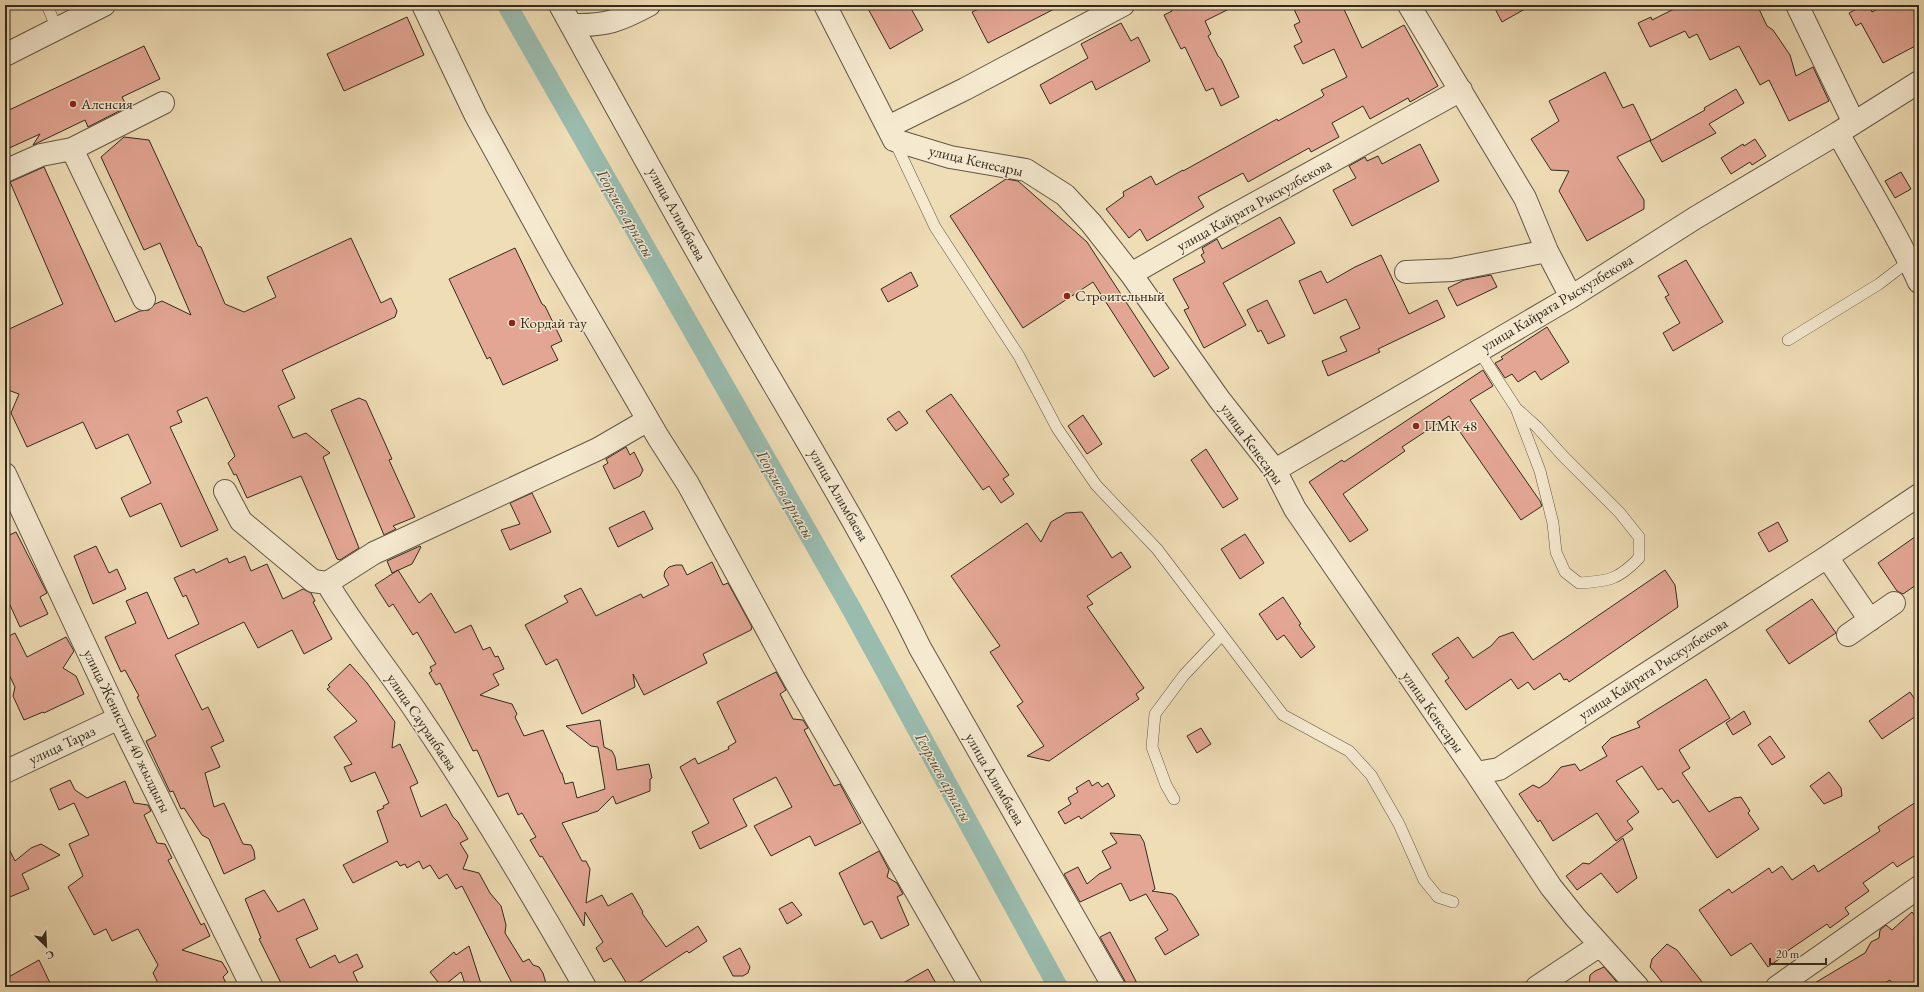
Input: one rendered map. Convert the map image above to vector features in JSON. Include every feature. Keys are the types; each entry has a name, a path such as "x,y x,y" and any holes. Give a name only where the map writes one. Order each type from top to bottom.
{"street":[{"path":"5,55 104,5"},
{"path":"423,5 484,130 556,263 648,420 688,484 794,679 972,987"},
{"name":"улица Алимбаева","path":"560,5 739,325 853,518 894,594 920,648 1114,987"},
{"path":"571,25 593,25 622,19 649,5"},
{"path":"825,5 891,133 965,89 1123,5"},
{"path":"1408,5 1526,198 1547,251 1571,297"},
{"path":"1797,5 1870,192 1911,250 1919,282"},
{"name":"улица Кайрата Рыскулбекова","path":"1275,470 1571,297 1696,218 1846,128 1919,82"},
{"name":"улица Кайрата Рыскулбекова","path":"1131,274 1238,212 1461,90"},
{"path":"5,171 41,155 72,149 163,103"},
{"name":"улица Кенесары","path":"891,133 950,157 1026,170 1064,195 1091,222 1131,274 1219,399 1275,470 1295,509 1476,773 1551,887 1575,917 1638,987"},
{"path":"72,149 144,299"},
{"path":"1406,272 1452,270 1547,251"},
{"path":"225,491 241,521 313,581 327,583 374,553 598,449 648,420"},
{"name":"улица Женистин 40 жылдыгы","path":"5,474 119,718 252,987"},
{"name":"улица Кайрата Рыскулбекова","path":"1476,773 1499,769 1827,557 1919,494"},
{"path":"1827,557 1870,620"},
{"name":"улица Сауранбаева","path":"327,583 339,603 421,719 469,792 585,987"},
{"path":"1848,635 1894,603"},
{"name":"улица Тараз","path":"5,772 119,718"},
{"path":"1776,987 1919,887"},
{"path":"1537,987 1600,945"}],"lane":[{"path":"47,5 57,29"},
{"path":"891,133 935,227 1020,356 1057,428 1096,485 1157,549 1283,715 1349,751 1371,775 1400,824 1424,880 1438,897 1453,902"},
{"path":"1788,340 1879,284 1911,250"},
{"path":"1479,351 1516,408 1540,471 1553,523 1556,552 1565,572 1579,583 1603,581 1624,573 1639,558 1639,537 1598,490 1563,456 1537,427 1516,408"},
{"path":"1174,799 1166,785 1152,748 1155,714 1184,675 1222,635"}],"building":[{"path":"866,5 909,5 923,30 890,49"},
{"path":"987,5 1062,5 988,43 972,12"},
{"path":"1170,5 1237,5 1205,21 1211,34 1208,36 1239,97 1221,106 1213,88 1206,91 1185,47 1181,49 1164,15 1172,11"},
{"path":"1292,5 1342,5 1362,48 1404,25 1438,86 1410,102 1408,98 1370,119 1363,106 1332,123 1339,137 1311,152 1309,148 1248,182 1243,173 1198,197 1204,207 1147,241 1140,229 1129,238 1106,209 1124,196 1123,192 1151,176 1156,185 1277,119 1278,121 1322,97 1324,95 1321,90 1347,77 1334,49 1303,64 1294,46 1302,42 1294,25 1300,22"},
{"path":"1493,5 1532,5 1502,22"},
{"path":"1682,5 1749,5 1759,9 1767,26 1773,30 1790,55 1796,76 1813,67 1829,101 1789,121 1769,80 1760,85 1739,46 1710,60 1697,34 1689,38 1685,31 1650,47 1638,23 1651,17 1652,20"},
{"path":"1864,5 1868,5 1872,12 1885,5 1911,5 1919,21 1919,44 1883,63 1861,23 1856,26 1849,13"},
{"path":"407,17 424,55 344,91 327,54"},
{"path":"1121,23 1131,41 1138,37 1150,61 1096,90 1092,81 1050,104 1040,85 1088,58 1081,44"},
{"name":"Аленсия","path":"144,46 160,79 122,97 127,107 88,127 85,120 33,145 40,134 5,150 5,112"},
{"path":"1605,72 1623,108 1633,104 1651,140 1617,157 1644,200 1644,209 1587,241 1559,191 1569,171 1551,170 1531,139 1559,121 1549,101"},
{"path":"1736,89 1744,103 1709,124 1716,133 1662,162 1650,141 1705,110 1704,108"},
{"path":"124,137 149,140 198,246 201,247 225,304 244,312 276,297 267,277 351,238 381,303 391,298 397,311 395,317 282,370 295,398 278,406 293,438 306,433 330,453 323,457 359,548 340,560 337,559 301,476 247,498 236,474 234,475 228,463 235,456 207,397 177,411 182,422 170,427 218,530 181,547 161,503 130,517 121,498 151,483 128,434 96,449 83,422 27,447 11,413 19,394 5,389 5,331 63,304 10,182 44,167 115,322 140,311 149,310 155,304 162,301 191,315 160,243 144,250 101,157"},
{"path":"1755,139 1766,156 1752,165 1750,162 1731,174 1721,158 1743,144 1744,146"},
{"path":"1420,144 1439,181 1352,226 1333,190 1356,178 1349,166 1365,157 1367,161 1378,156 1382,164"},
{"path":"1901,172 1911,189 1895,198 1885,181"},
{"path":"1006,179 1018,181 1087,242 1169,368 1154,377 1093,282 1023,328 950,216"},
{"path":"1280,217 1295,243 1223,283 1246,325 1204,348 1184,310 1189,308 1173,279 1205,262 1201,255 1204,253 1202,248 1217,239 1222,249"},
{"name":"Кордай тау","path":"515,248 562,341 551,346 558,360 503,385 490,357 487,359 449,279"},
{"path":"1381,255 1409,314 1437,300 1445,317 1378,349 1380,352 1328,376 1322,361 1347,351 1340,337 1360,328 1346,299 1314,314 1299,281 1321,271 1327,283 1355,267"},
{"path":"1686,260 1723,322 1673,351 1663,333 1680,323 1665,297 1669,295 1658,276"},
{"path":"911,272 918,286 888,302 881,289"},
{"path":"1491,275 1497,287 1457,306 1448,288 1464,280"},
{"path":"1267,300 1285,336 1268,344 1261,330 1258,332 1247,310"},
{"path":"1547,327 1569,362 1541,380 1535,371 1518,382 1512,374 1505,378 1495,363 1503,359 1501,357"},
{"path":"1483,370 1493,386 1470,400 1542,506 1521,520 1449,416 1402,447 1405,451 1343,494 1368,530 1350,542 1309,482 1342,460 1344,462"},
{"path":"951,394 1009,475 1003,479 1014,494 1001,503 989,486 983,490 926,411"},
{"path":"359,398 366,401 392,459 389,460 415,517 393,526 396,529 384,535 331,410"},
{"path":"899,411 908,423 896,431 887,419"},
{"path":"1083,415 1102,444 1087,454 1068,426"},
{"path":"626,447 630,455 634,452 643,470 640,476 614,489 603,466 608,463 606,459"},
{"path":"1206,449 1238,499 1223,508 1191,460"},
{"path":"532,493 551,532 510,550 501,530 520,524 510,503"},
{"path":"644,511 653,529 618,547 609,528"},
{"path":"1082,512 1112,558 1121,552 1131,567 1087,596 1093,604 1087,607 1144,688 1136,694 1139,699 1049,761 1027,756 1044,746 1017,706 1023,702 990,652 1000,646 951,576 1027,523 1041,542 1051,522 1066,513"},
{"path":"1778,522 1788,541 1769,552 1758,533"},
{"path":"16,532 47,593 40,597 48,614 20,627 5,594 5,537"},
{"path":"1245,534 1264,563 1240,579 1221,549"},
{"path":"1919,534 1919,583 1903,594 1897,591 1878,563"},
{"path":"96,546 109,573 117,569 126,589 93,604 74,556"},
{"path":"420,546 421,547 412,564 392,573 387,561"},
{"path":"245,556 251,571 267,564 283,599 303,589 311,593 315,601 313,602 332,639 304,654 292,630 258,648 244,622 175,655 202,710 208,707 224,741 211,747 220,767 205,773 214,807 224,803 243,844 251,845 254,851 255,859 224,874 209,839 202,835 184,808 181,809 173,791 170,792 146,741 156,736 137,697 139,696 125,670 121,672 105,637 136,623 126,601 147,592 168,639 199,624 186,595 183,597 174,578 194,569 196,573 227,558 229,563"},
{"path":"712,562 723,585 728,583 752,627 751,630 703,654 707,663 644,695 633,674 635,687 582,714 557,659 546,665 525,625 568,602 564,596 581,588 596,616 641,594 643,598 669,585 664,576 665,571 669,567 682,565 687,575"},
{"path":"398,570 419,603 431,593 455,633 471,625 483,650 490,647 495,657 498,656 504,669 493,674 499,685 480,695 512,704 517,714 515,717 524,736 543,730 562,773 565,784 573,782 577,798 605,789 598,747 591,746 566,726 600,720 604,747 612,751 615,757 617,770 649,764 652,778 650,779 650,791 616,804 613,796 598,811 562,823 582,861 586,861 590,869 586,903 602,895 608,906 632,893 643,912 642,913 666,947 698,926 707,941 689,953 687,951 632,987 629,987 611,958 604,962 596,948 603,942 585,912 584,926 542,856 540,857 530,840 536,837 522,813 518,815 508,793 498,797 477,750 473,751 440,683 436,685 429,673 432,671 430,667 436,664 417,632 413,635 393,604 389,607 375,585"},
{"path":"1665,570 1675,585 1678,607 1569,682 1567,679 1564,680 1560,673 1534,690 1528,682 1518,689 1511,679 1466,710 1445,681 1449,678 1432,654 1458,637 1473,658 1491,646 1499,637 1513,632 1533,660"},
{"path":"1283,597 1301,624 1299,625 1315,647 1301,658 1284,635 1277,640 1259,614"},
{"path":"1812,599 1836,633 1789,664 1766,630"},
{"path":"15,633 27,657 66,637 74,651 63,668 76,676 84,694 44,713 43,712 24,720 13,696 15,687 5,666 5,638"},
{"path":"350,664 367,683 395,722 392,748 400,744 418,783 410,787 421,817 446,804 468,839 460,843 468,856 463,869 479,873 490,893 501,906 506,925 505,933 523,962 529,959 533,965 539,967 543,973 547,987 514,987 462,886 456,889 447,874 439,879 430,865 423,869 419,861 407,868 405,864 400,866 397,861 353,883 343,865 388,842 377,811 384,808 383,806 389,803 375,772 351,782 344,767 352,764 334,737 357,721 327,689 330,687 328,685"},
{"path":"776,672 786,690 780,694 793,719 803,720 808,728 804,730 834,786 840,784 861,823 815,846 810,836 771,856 754,826 792,807 776,777 733,799 747,826 700,849 692,832 709,823 680,767 695,758 698,764 729,749 728,747 736,742 717,702"},
{"path":"1706,679 1730,718 1679,750 1690,768 1682,773 1709,812 1734,798 1741,797 1750,811 1748,813 1759,829 1717,858 1678,800 1673,803 1662,788 1658,790 1642,766 1616,781 1639,812 1627,821 1633,829 1616,841 1597,813 1553,841 1540,820 1538,822 1519,794 1533,785 1539,788 1548,782 1561,767 1575,764 1580,771 1607,756 1602,747 1611,738 1640,727 1637,722"},
{"path":"1910,692 1919,706 1919,714 1882,739 1869,721"},
{"path":"1744,711 1751,724 1733,735 1726,723"},
{"path":"1201,728 1211,744 1197,753 1187,736"},
{"path":"1770,736 1785,757 1772,765 1758,745"},
{"path":"1829,772 1841,788 1842,796 1824,804 1810,786"},
{"path":"70,780 75,790 87,798 125,781 134,803 148,805 151,811 144,815 157,843 165,844 172,858 168,860 201,925 204,923 210,936 182,950 222,962 228,972 223,977 228,987 160,987 153,973 158,965 138,929 112,941 106,929 94,935 68,887 83,876 69,844 89,835 74,803 59,810 50,789"},
{"path":"1089,780 1092,786 1098,782 1102,787 1108,783 1115,796 1081,819 1079,816 1065,824 1058,812 1071,804 1068,798 1078,792 1076,788"},
{"path":"1919,800 1919,853 1897,867 1893,862 1863,883 1869,891 1845,908 1849,914 1830,928 1827,924 1780,956 1782,957 1768,967 1751,943 1731,956 1699,910 1729,889 1732,893 1769,868 1772,873 1782,866 1792,880 1814,865 1818,872 1880,831 1878,827"},
{"path":"1110,833 1140,835 1144,842 1155,889 1152,891 1172,894 1176,897 1199,935 1165,955 1155,938 1168,930 1146,894 1130,901 1121,883 1080,902 1064,874 1078,867 1087,884 1099,874 1111,868 1102,851 1117,843"},
{"path":"1623,838 1637,878 1617,893 1601,873 1577,890 1566,876 1583,863 1589,864"},
{"path":"5,841 15,861 31,848 41,844 60,855 22,874 29,889 5,899"},
{"path":"879,851 889,870 887,877 897,883 903,894 897,897 909,925 881,939 872,921 864,925 839,873"},
{"path":"264,890 278,912 304,899 318,929 296,939 310,968 335,955 339,963 357,954 363,967 353,972 360,987 283,987 259,939 261,938 245,899"},
{"path":"792,902 802,915 787,924 779,909"},
{"path":"1912,912 1919,921 1919,987 1894,987 1890,980 1878,987 1808,987 1865,953 1871,942 1879,938 1880,930 1886,925 1892,930"},
{"path":"1110,932 1139,987 1126,987 1125,981 1100,937"},
{"path":"1667,944 1677,950 1706,987 1666,987 1650,967 1652,959"},
{"path":"469,946 482,987 466,987 461,972 442,987 430,972 454,952 456,955"},
{"path":"740,948 750,967 748,973 743,976 733,976 723,957"},
{"path":"39,960 52,987 5,987 5,979"},
{"path":"1604,967 1621,987 1589,987 1590,975"},
{"path":"928,969 938,987 896,987"}],"waterway":[{"name":"Георгиев арнасы","path":"507,5 851,608 1058,987"}],"place":[{"name":"Аленсия","path":"73,104"},
{"name":"Строительный","path":"1067,296"},
{"name":"Кордай тау","path":"512,323"},
{"name":"ПМК 48","path":"1416,426"}]}
